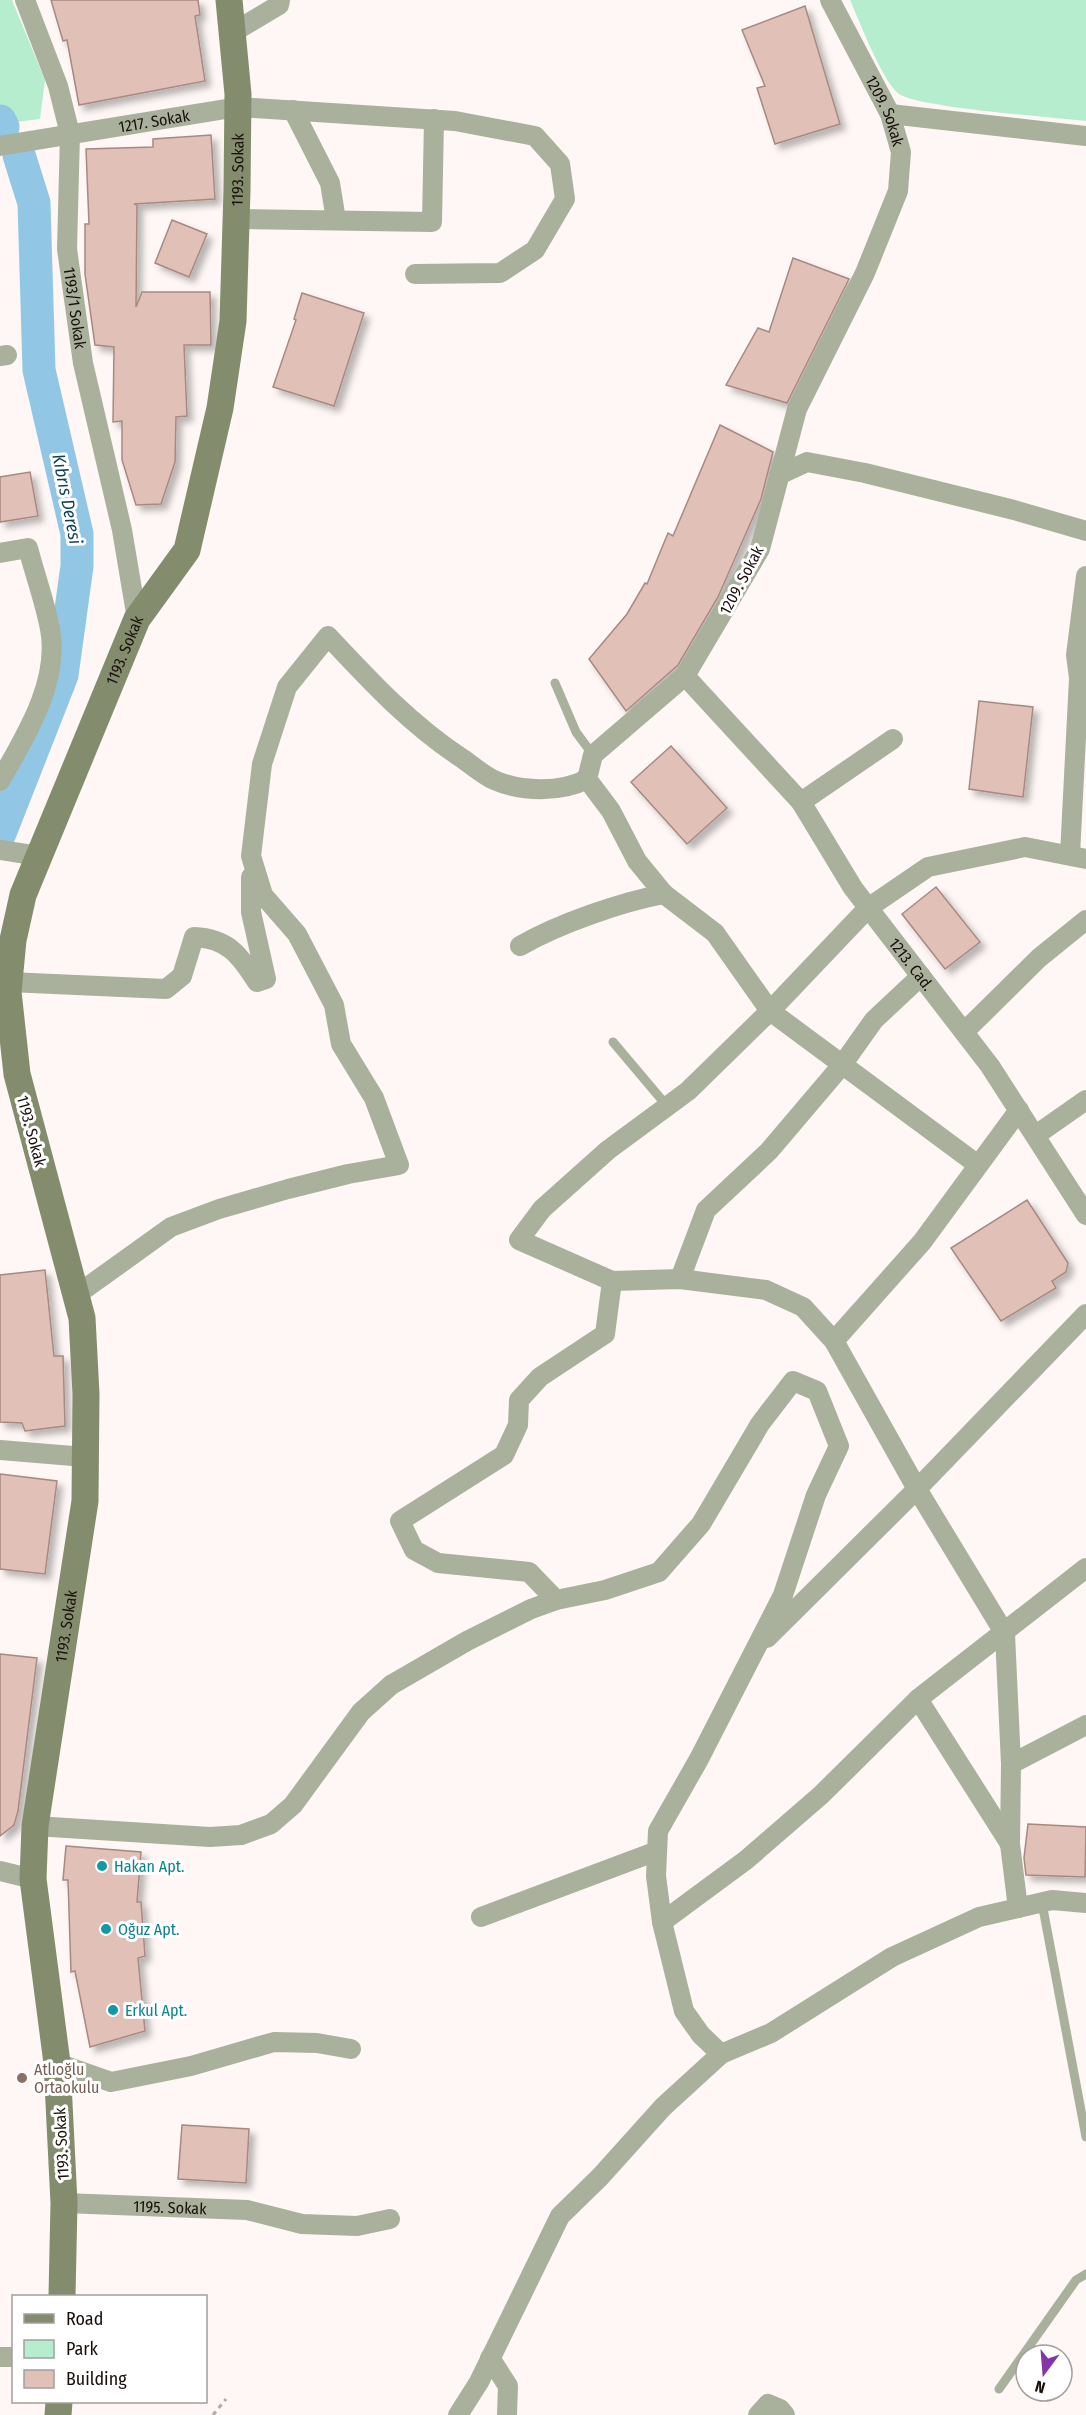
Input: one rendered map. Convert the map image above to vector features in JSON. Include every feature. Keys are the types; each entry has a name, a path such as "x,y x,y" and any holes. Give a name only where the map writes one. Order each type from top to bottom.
{"street":[{"name":"1193/1 Sokak","path":"25,0 58,86 70,134 67,249 83,363 122,530 137,619"},
{"name":"1193. Sokak","path":"62,2295 64,2203 57,2063 33,1879 35,1826 85,1501 85,1349 82,1318 17,1074 9,982 22,895 137,619 187,550 220,408 233,321 236,219 238,107 229,0"},
{"path":"232,33 279,5 280,0"},
{"name":"1209. Sokak","path":"593,755 685,676 760,549 797,410 866,273 898,191 901,152 890,114 830,0"},
{"name":"1217. Sokak","path":"0,146 238,107 434,119 535,136 560,164 565,200 535,250 500,273 415,274"},
{"path":"292,110 330,183 336,220"},
{"path":"890,114 1086,136"},
{"path":"236,219 432,222 434,119"},
{"path":"780,474 807,462 865,473 1003,507 1086,531"},
{"path":"0,553 28,548 50,631 48,679 25,737 0,781"},
{"path":"1018,1908 1010,1844 1011,1764 1005,1634 917,1489 834,1341 803,1306 766,1290 680,1279 612,1281 519,1240 542,1209 608,1150 688,1091 770,1011 868,908 928,867 1025,848 1078,857 1082,679 1076,655 1086,576"},
{"path":"9,982 166,989 182,976 194,937 212,937 226,946 246,966 257,982 266,979 251,912 251,856 262,764 287,687 328,636 391,704 447,749 494,780 524,788 572,787 587,779 593,755"},
{"name":"1213. Cad.","path":"685,676 801,802 853,888 964,1032 1036,1135 1086,1215"},
{"path":"801,802 893,739"},
{"path":"587,779 611,811 638,861 664,894 715,933 770,1011 978,1165"},
{"path":"0,850 39,856"},
{"path":"75,1296 171,1227 219,1209 288,1189 348,1174 399,1165 374,1098 358,1077 340,1044 334,1005 297,934 263,895 251,856"},
{"path":"520,946 540,935 646,898 664,894"},
{"path":"964,1032 1039,958 1086,920"},
{"path":"680,1279 706,1210 769,1151 842,1065 874,1020 921,976"},
{"path":"1036,1135 1086,1100"},
{"path":"834,1341 921,1242 1019,1110"},
{"path":"556,1600 529,1572 438,1563 414,1550 400,1521 504,1455 518,1425 519,1400 540,1377 605,1334 612,1281"},
{"path":"754,1651 917,1489 1086,1314"},
{"path":"35,1826 210,1837 241,1835 271,1824 293,1805 361,1712 391,1685 467,1641 531,1609 556,1600 605,1590 659,1572 701,1524 760,1424 793,1381 817,1391 839,1446 816,1495 783,1595 699,1759 658,1831 656,1876 662,1922 684,2011 701,2035 722,2054"},
{"path":"0,1450 86,1457"},
{"path":"662,1922 746,1860 820,1795 918,1699 1005,1634 1086,1568"},
{"path":"918,1699 1010,1844"},
{"path":"1011,1764 1086,1725"},
{"path":"481,1917 657,1851"},
{"path":"0,1871 33,1879"},
{"path":"458,2415 490,2358 560,2216 600,2177 663,2107 722,2054 771,2032 891,1957 979,1917 1052,1900 1086,1903"},
{"path":"57,2063 111,2082 191,2066 274,2042 317,2043 351,2049"},
{"name":"1195. Sokak","path":"64,2203 247,2210 302,2224 357,2226 390,2219"},
{"path":"490,2358 508,2386 507,2415"},
{"path":"758,2415 768,2403 780,2409 785,2415"}],"lane":[{"path":"555,683 576,732 593,755"},
{"path":"612,1042 667,1106"},
{"path":"1042,1903 1086,2137"},
{"path":"999,2389 1076,2280 1086,2274"}],"path":[{"path":"213,2415 225,2399"}],"green space":[{"path":"0,0 12,0 45,80 40,119 0,124"},
{"path":"850,0 1086,0 1086,121 959,108 932,104 899,94 879,65"}],"building":[{"path":"51,0 198,0 200,15 195,16 205,81 79,105 67,40 63,41"},
{"path":"805,6 840,124 775,144 757,88 765,86 742,30"},
{"path":"211,135 215,199 134,204 137,205 136,307 142,292 210,292 211,345 184,345 187,416 176,417 175,462 161,504 136,505 122,460 122,421 113,422 114,347 95,345 85,274 85,224 89,224 86,149 153,147 153,139"},
{"path":"172,220 207,234 189,277 155,263"},
{"path":"793,258 849,279 787,403 726,385 758,328 769,332"},
{"path":"302,293 364,313 334,406 273,387 296,320 294,319"},
{"path":"720,425 773,452 761,499 718,597 678,665 626,711 589,659 627,614 645,583 647,584 668,533 673,536"},
{"path":"30,472 38,516 0,522 0,477"},
{"path":"979,701 1033,707 1023,797 969,789"},
{"path":"671,746 727,808 687,844 631,782"},
{"path":"936,887 980,942 945,969 902,914"},
{"path":"1027,1200 1068,1263 1066,1272 1052,1281 1056,1288 1001,1321 951,1248"},
{"path":"45,1270 54,1356 63,1356 65,1426 25,1431 22,1423 0,1422 0,1275"},
{"path":"0,1474 57,1481 45,1574 0,1569"},
{"path":"0,1654 37,1658 18,1811 14,1825 0,1836"},
{"path":"1028,1824 1086,1827 1085,1877 1026,1875 1024,1858"},
{"path":"66,1846 141,1852 137,1902 141,1902 145,1956 138,1958 145,2031 90,2047 75,1971 71,1972 68,1880 63,1880"},
{"path":"182,2125 249,2129 246,2183 178,2179"}],"waterway":[{"name":"Kıbrıs Deresi","path":"0,121 3,127"},
{"name":"Kıbrıs Deresi","path":"0,833 62,675 77,566 77,534 39,370 34,203 19,155"}],"place":[{"name":"Hakan Apt.","path":"102,1866"},
{"name":"Oğuz Apt.","path":"106,1929"},
{"name":"Erkul Apt.","path":"113,2010"},
{"name":"Atlıoğlu Ortaokulu","path":"22,2078"}]}
